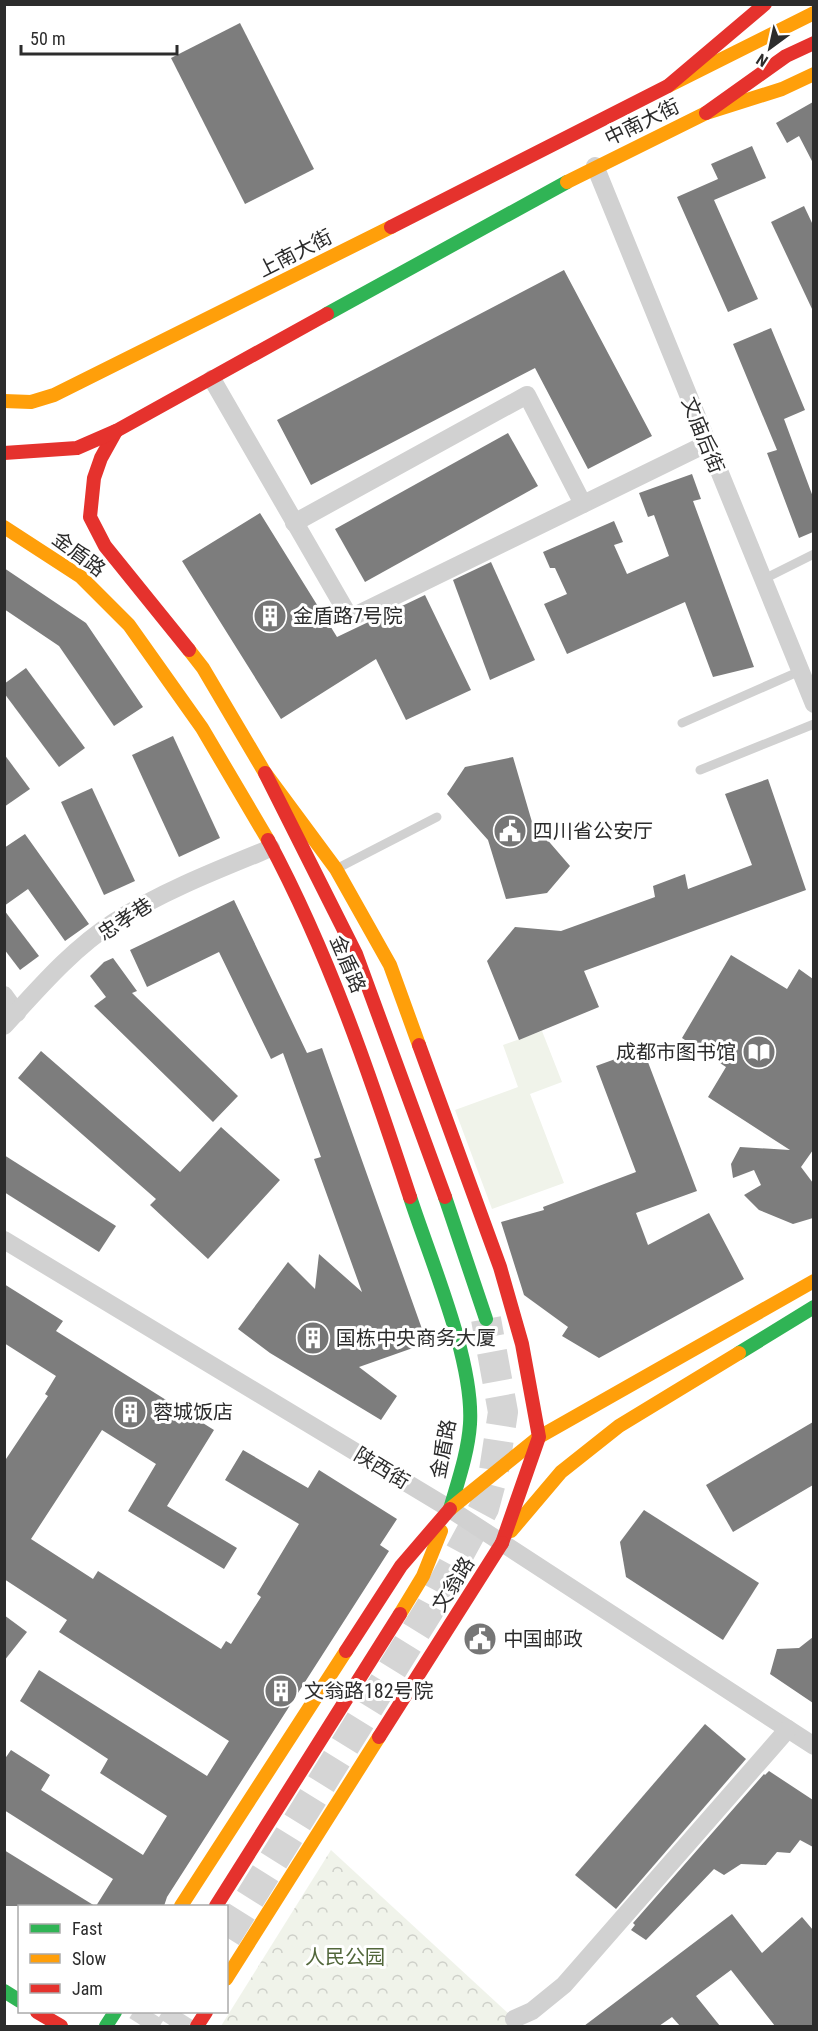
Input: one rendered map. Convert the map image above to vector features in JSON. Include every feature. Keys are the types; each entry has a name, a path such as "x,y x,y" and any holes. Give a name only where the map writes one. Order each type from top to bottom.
{"main road":[{"name":"中南大街","path":"668,86 765,4"},
{"name":"中南大街","path":"599,123 813,13"},
{"name":"中南大街","path":"706,113 786,56 813,43"},
{"name":"中南大街","path":"595,166 706,113 782,89 813,74"},
{"name":"上南大街","path":"4,402 17,404 40,401 60,392 599,123"},
{"path":"4,453 78,448 116,431 595,166"},
{"name":"金盾路","path":"116,431 101,458 94,478 90,517 105,546 152,601 203,668 265,773 356,954 423,1131 486,1319"},
{"name":"金盾路","path":"4,527 54,557 91,585 119,612 152,652 238,786 325,958 368,1065 445,1304 470,1412 468,1441 450,1509"},
{"name":"金盾路","path":"265,773 336,869 390,965 500,1267 522,1344 539,1437 502,1543"},
{"name":"文翁路","path":"182,1905 401,1566 450,1509 539,1437 813,1281"},
{"name":"文翁路","path":"228,1976 502,1543 561,1473 619,1426 813,1306"},
{"name":"文翁路","path":"217,1905 395,1623 423,1575 450,1509"},
{"path":"4,1991 18,2000"},
{"path":"39,2013 61,2026"},
{"path":"106,2026 114,2013"},
{"path":"197,2026 205,2013"}],"street":[{"name":"文庙后街","path":"595,166 813,704"},
{"path":"212,379 350,618 706,444"},
{"path":"294,523 527,395 583,504"},
{"name":"忠孝巷","path":"11,1019 54,971 112,923 176,887 271,848"},
{"path":"4,995 11,1019"},
{"name":"陕西街","path":"4,1239 450,1509 813,1746"},
{"path":"514,2019 532,2012 564,1985 788,1730"}],"lane":[{"path":"762,580 813,554"},
{"path":"682,723 800,671"},
{"path":"700,770 813,724"},
{"path":"336,869 437,817"}],"green space":[{"path":"542,1031 562,1082 530,1094 564,1183 492,1209 455,1110 518,1087 503,1045"},
{"name":"人民公园","path":"331,1850 522,2026 221,2026"}],"building":[{"path":"240,23 314,169 245,204 171,58"},
{"path":"813,102 813,163 799,136 787,143 776,123"},
{"path":"752,146 766,178 714,200 758,299 728,312 677,197 718,179 711,164"},
{"path":"804,206 813,225 813,311 771,222"},
{"path":"564,270 652,436 588,469 535,368 311,485 277,420"},
{"path":"771,328 805,410 784,419 813,497 813,532 799,538 767,453 777,450 733,344"},
{"path":"508,433 538,486 365,582 335,529"},
{"path":"692,474 701,499 693,501 754,667 713,677 685,602 567,654 544,604 567,594 555,568 550,568 543,552 614,521 623,542 614,545 627,574 669,556 654,515 648,517 639,493"},
{"name":"金盾路7号院","path":"260,513 337,637 425,595 471,690 406,720 376,659 281,719 182,561"},
{"path":"491,562 535,660 490,680 453,580"},
{"path":"4,568 86,623 143,707 114,726 59,646 4,609"},
{"path":"26,668 85,748 59,767 4,693 4,684"},
{"path":"173,736 220,838 179,857 132,755"},
{"path":"4,754 30,789 4,807"},
{"name":"四川省公安厅","path":"513,757 532,822 570,866 547,893 506,899 488,840 447,794 465,767"},
{"path":"768,779 806,890 584,971 599,1007 519,1040 487,961 515,927 561,931 655,897 653,886 685,874 688,889 752,865 725,794"},
{"path":"92,788 135,881 104,895 61,802"},
{"path":"25,834 89,924 65,941 28,889 4,906 4,848"},
{"path":"234,900 307,1053 322,1048 427,1343 359,1367 397,1396 381,1420 270,1353 238,1329 288,1262 315,1289 319,1254 362,1292 314,1159 321,1157 283,1053 271,1059 219,952 147,987 130,950"},
{"path":"4,910 39,956 20,970 4,949"},
{"name":"成都市图书馆","path":"731,955 787,989 799,969 813,979 813,1150 801,1167 813,1183 813,1218 793,1224 759,1210 744,1195 761,1185 754,1170 733,1178 731,1164 740,1147 790,1150 708,1097 726,1067 682,1038"},
{"path":"113,958 137,991 132,993 238,1096 213,1122 94,1006 106,997 90,976 104,962"},
{"path":"643,1049 697,1191 636,1213 648,1245 709,1213 744,1279 599,1358 562,1336 568,1327 524,1295 501,1222 544,1210 543,1207 636,1172 596,1066"},
{"path":"41,1051 180,1172 221,1127 280,1180 208,1259 150,1205 156,1199 18,1078"},
{"path":"4,1155 116,1226 99,1252 4,1192"},
{"path":"4,1284 63,1321 56,1331 214,1430 167,1506 237,1548 224,1569 128,1511 156,1464 102,1430 31,1539 93,1579 98,1571 221,1649 226,1641 231,1644 261,1597 257,1594 299,1524 225,1480 243,1450 308,1488 319,1470 397,1519 380,1545 389,1551 167,1897 164,1905 97,1905 113,1879 4,1810 4,1760 11,1750 50,1775 41,1790 143,1855 167,1816 100,1773 108,1759 20,1701 39,1670 207,1776 229,1741 59,1632 67,1620 4,1579 4,1462 48,1396 45,1394 56,1376 4,1343"},
{"path":"813,1422 813,1485 733,1532 706,1485"},
{"path":"644,1510 759,1583 723,1640 626,1577 620,1542"},
{"path":"4,1615 27,1632 4,1661"},
{"path":"813,1637 813,1703 770,1674 777,1649 799,1648"},
{"path":"705,1724 746,1759 616,1909 575,1875"},
{"path":"769,1771 813,1800 813,1847 800,1840 790,1853 777,1852 766,1865 741,1864 724,1875 714,1869 646,1940 631,1930 635,1925 633,1923"},
{"path":"4,1850 93,1905 18,1905 4,1906"},
{"path":"732,1914 762,1953 802,1917 813,1930 813,2026 775,2026 731,1970 696,1996 720,2026 680,2026 672,2017 659,2026 584,2026"}],"tunnel":[{"path":"228,1934 429,1610 484,1508 494,1471 503,1412 486,1319"},
{"path":"142,2026 150,2013"},
{"path":"171,2026 179,2013"}],"traffic: fast":[{"path":"327,314 567,182"},
{"path":"410,1197 458,1340 469,1398 470,1424 467,1446 450,1509"},
{"path":"445,1197 486,1319"},
{"path":"739,1353 814,1307"},
{"path":"4,1991 18,2000"},
{"path":"106,2026 114,2013"}],"traffic: slow":[{"path":"668,86 814,13"},
{"path":"567,182 706,113 782,89 814,74"},
{"path":"4,401 31,402 54,395 391,227"},
{"path":"4,527 81,577 129,625 202,728 268,840"},
{"path":"189,650 203,668 265,773 336,869 390,965 419,1045"},
{"path":"450,1509 539,1437 814,1281"},
{"path":"511,1531 561,1472 619,1426 739,1353"},
{"path":"400,1614 423,1576 441,1531"},
{"path":"182,1905 346,1651"},
{"path":"228,1976 379,1737"}],"traffic: jam":[{"path":"391,227 668,86 765,4"},
{"path":"706,113 786,56 814,43"},
{"path":"4,453 77,448 116,431 327,314"},
{"path":"116,431 101,458 94,478 90,517 105,546 189,650"},
{"path":"265,773 356,954 445,1197"},
{"path":"268,840 310,927 347,1016 410,1197"},
{"path":"419,1045 500,1267 522,1344 539,1437 502,1543"},
{"path":"346,1651 401,1566 450,1509"},
{"path":"379,1737 502,1543"},
{"path":"217,1905 400,1614"},
{"path":"39,2013 61,2026"},
{"path":"197,2026 205,2013"}],"place":[{"name":"金盾路7号院","path":"270,616"},
{"name":"四川省公安厅","path":"510,831"},
{"name":"成都市图书馆","path":"759,1052"},
{"name":"国栋中央商务大厦","path":"313,1338"},
{"name":"蓉城饭店","path":"130,1412"},
{"name":"中国邮政","path":"480,1639"},
{"name":"文翁路182号院","path":"281,1691"}]}
